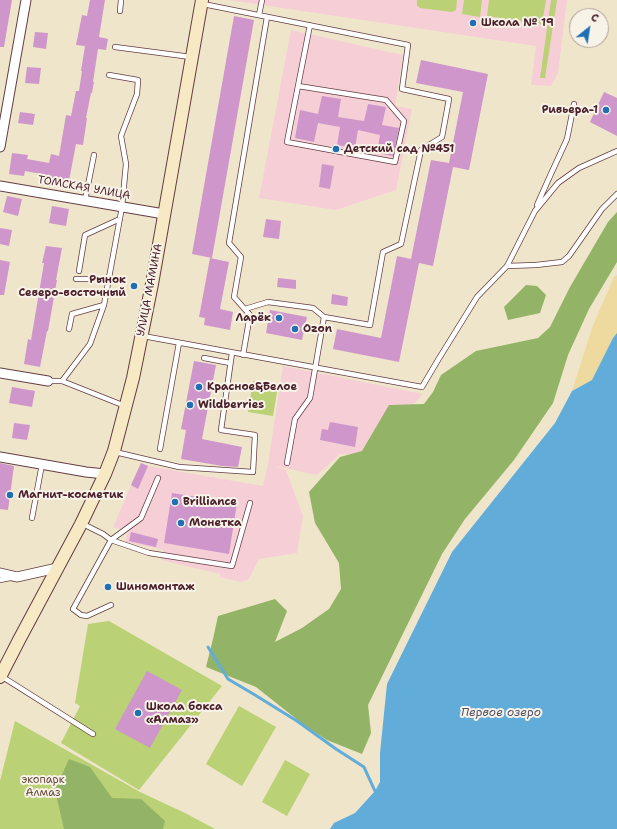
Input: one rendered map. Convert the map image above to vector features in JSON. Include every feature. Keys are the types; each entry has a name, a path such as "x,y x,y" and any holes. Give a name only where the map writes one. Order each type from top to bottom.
{"main road":[{"name":"УЛИЦА МАМИНА","path":"0,676 81,524 105,474 114,451 133,378 152,284 202,2"}],"street":[{"path":"0,147 26,0"},
{"name":"ТОМСКАЯ УЛИЦА","path":"0,186 164,214"},
{"path":"0,373 48,381"},
{"path":"0,457 105,474"},
{"path":"0,573 17,577 57,568"}],"lane":[{"path":"120,11 121,0"},
{"path":"259,15 262,0"},
{"path":"202,2 408,45 402,89 450,99 442,137 421,150 401,244 384,252 370,325 324,317 313,308 268,302 245,309"},
{"path":"242,354 250,315 234,297 241,257 229,243 268,17"},
{"path":"298,86 386,100 404,120 395,162 287,142 298,86 310,25"},
{"path":"116,47 192,58"},
{"path":"62,380 90,344 104,305 122,207 126,164 121,136 137,94 138,80 109,75"},
{"path":"141,336 422,387 477,297 507,266 535,211 567,139 574,104"},
{"path":"535,211 558,183 579,168 617,151"},
{"path":"84,200 94,155"},
{"path":"507,266 562,262 569,256 602,209 617,194"},
{"path":"79,271 85,235 120,218"},
{"path":"76,279 109,279"},
{"path":"69,329 72,314 104,305"},
{"path":"287,463 294,420 310,398 324,317"},
{"path":"160,449 179,343"},
{"path":"114,451 179,467 253,472 255,435 221,430 232,352"},
{"path":"204,358 230,363"},
{"path":"48,381 62,380 126,406"},
{"path":"32,518 42,464"},
{"path":"111,605 87,616 81,615 73,609 111,540 141,518 158,478"},
{"path":"81,524 103,534 111,540 149,553 232,566 250,503"},
{"path":"0,580 17,577"},
{"path":"0,676 93,734"}],"shaded area":[{"name":"Школа № 19","path":"229,0 567,0 558,73 551,86 531,85 536,46"},
{"name":"Детский сад №451","path":"291,30 403,55 395,106 412,109 396,190 336,210 259,198"},
{"path":"283,366 423,394 369,454 340,454 317,475 275,466 286,470 303,516 297,553 259,559 249,579 241,582 220,577 220,574 161,560 163,550 125,542 128,531 113,527 141,463 148,466 263,486 268,464"}],"green space":[{"path":"417,0 457,0 456,10 452,12 420,8 417,6"},
{"path":"464,0 482,0 480,17 462,14"},
{"path":"489,0 546,0 542,24 487,16"},
{"path":"551,0 557,0 545,78 540,78"},
{"path":"617,212 617,262 589,309 568,355 553,403 514,460 465,519 442,554 368,705 371,733 362,754 327,740 304,725 256,687 206,667 218,616 275,599 287,611 275,642 302,628 329,609 341,589 339,563 315,523 309,492 340,457 362,451 389,405 424,404 433,392 441,375 476,351 538,338 550,327 570,287 608,222"},
{"path":"526,285 537,286 546,295 540,313 508,320 504,307"},
{"path":"253,381 278,386 273,416 248,412"},
{"name":"Школа бокса «Алмаз»","path":"109,621 222,686 139,790 61,743 80,706 75,703 88,624"},
{"path":"239,706 276,727 242,786 206,764"},
{"name":"экопарк Алмаз","path":"15,721 140,792 215,829 0,829 0,781"},
{"path":"69,759 90,767 112,798 141,799 165,821 163,829 64,829 55,790"},
{"path":"285,760 310,774 287,816 262,802"}],"sand":[{"path":"617,275 617,333 592,380 572,391 592,328 614,277"}],"water":[{"name":"Первое озеро","path":"617,333 617,829 330,829 334,823 355,813 375,791 380,782 380,753 387,684 452,552 555,423 572,391 592,380"}],"building":[{"path":"0,0 12,0 4,47 0,47"},
{"path":"90,0 105,0 99,37 108,39 106,50 98,49 94,82 86,118 83,145 76,144 68,186 46,182 47,175 25,171 24,176 9,174 12,153 28,155 27,159 49,163 51,154 59,156 66,115 71,116 76,91 79,91 85,46 76,45 82,15 87,16"},
{"path":"234,16 254,20 212,258 192,254"},
{"path":"35,32 48,33 46,49 33,47"},
{"path":"421,60 488,74 469,170 453,167 433,266 419,263 399,362 333,349 337,329 381,338 397,256 411,259 431,160 449,163 463,92 416,83"},
{"path":"27,67 41,68 39,84 25,83"},
{"name":"Ривьера-1","path":"604,92 617,98 617,136 590,122"},
{"path":"322,96 341,99 338,117 364,121 368,104 386,107 382,125 399,128 393,156 377,153 380,135 358,130 355,148 337,145 340,127 318,123 314,142 295,138 300,110 318,114"},
{"path":"20,112 35,114 33,125 18,123"},
{"path":"322,164 334,166 330,189 319,187"},
{"path":"7,196 22,199 18,216 3,212"},
{"path":"52,206 69,209 66,226 49,223"},
{"path":"266,219 281,221 279,239 263,237"},
{"path":"0,228 12,230 9,246 0,244"},
{"path":"46,246 62,248 48,331 40,367 24,364 28,339 31,340 44,263 42,263"},
{"path":"210,258 229,262 220,309 233,312 230,330 204,325 205,318 199,317"},
{"path":"0,260 10,262 4,295 0,295"},
{"path":"278,278 296,280 296,289 277,287"},
{"path":"332,294 348,297 347,306 331,304"},
{"path":"270,310 307,317 302,340 266,333"},
{"path":"194,361 216,365 202,439 242,447 238,467 222,466 181,459 186,430 181,429"},
{"path":"12,387 35,391 32,407 9,403"},
{"path":"330,422 358,427 355,447 320,440 322,429 328,430"},
{"path":"14,423 30,425 27,440 12,438"},
{"path":"0,463 14,466 8,510 0,509"},
{"path":"141,463 148,466 138,489 131,485"},
{"path":"172,493 237,503 229,554 164,543"},
{"path":"131,532 158,539 156,547 129,541"},
{"path":"147,671 182,690 150,748 115,729"}],"waterway":[{"path":"208,647 228,679 297,721 364,767 375,791"}],"place":[{"name":"Школа № 19","path":"473,23"},
{"name":"Ривьера-1","path":"606,110"},
{"name":"Детский сад №451","path":"336,149"},
{"name":"Рынок Северо-восточный","path":"134,286"},
{"name":"Ларёк","path":"279,318"},
{"name":"Ozon","path":"295,329"},
{"name":"Красное&Белое","path":"199,387"},
{"name":"Wildberries","path":"190,405"},
{"name":"Магнит-косметик","path":"10,495"},
{"name":"Brilliance","path":"175,502"},
{"name":"Монетка","path":"181,523"},
{"name":"Шиномонтаж","path":"108,587"},
{"name":"Школа бокса «Алмаз»","path":"138,713"}]}
